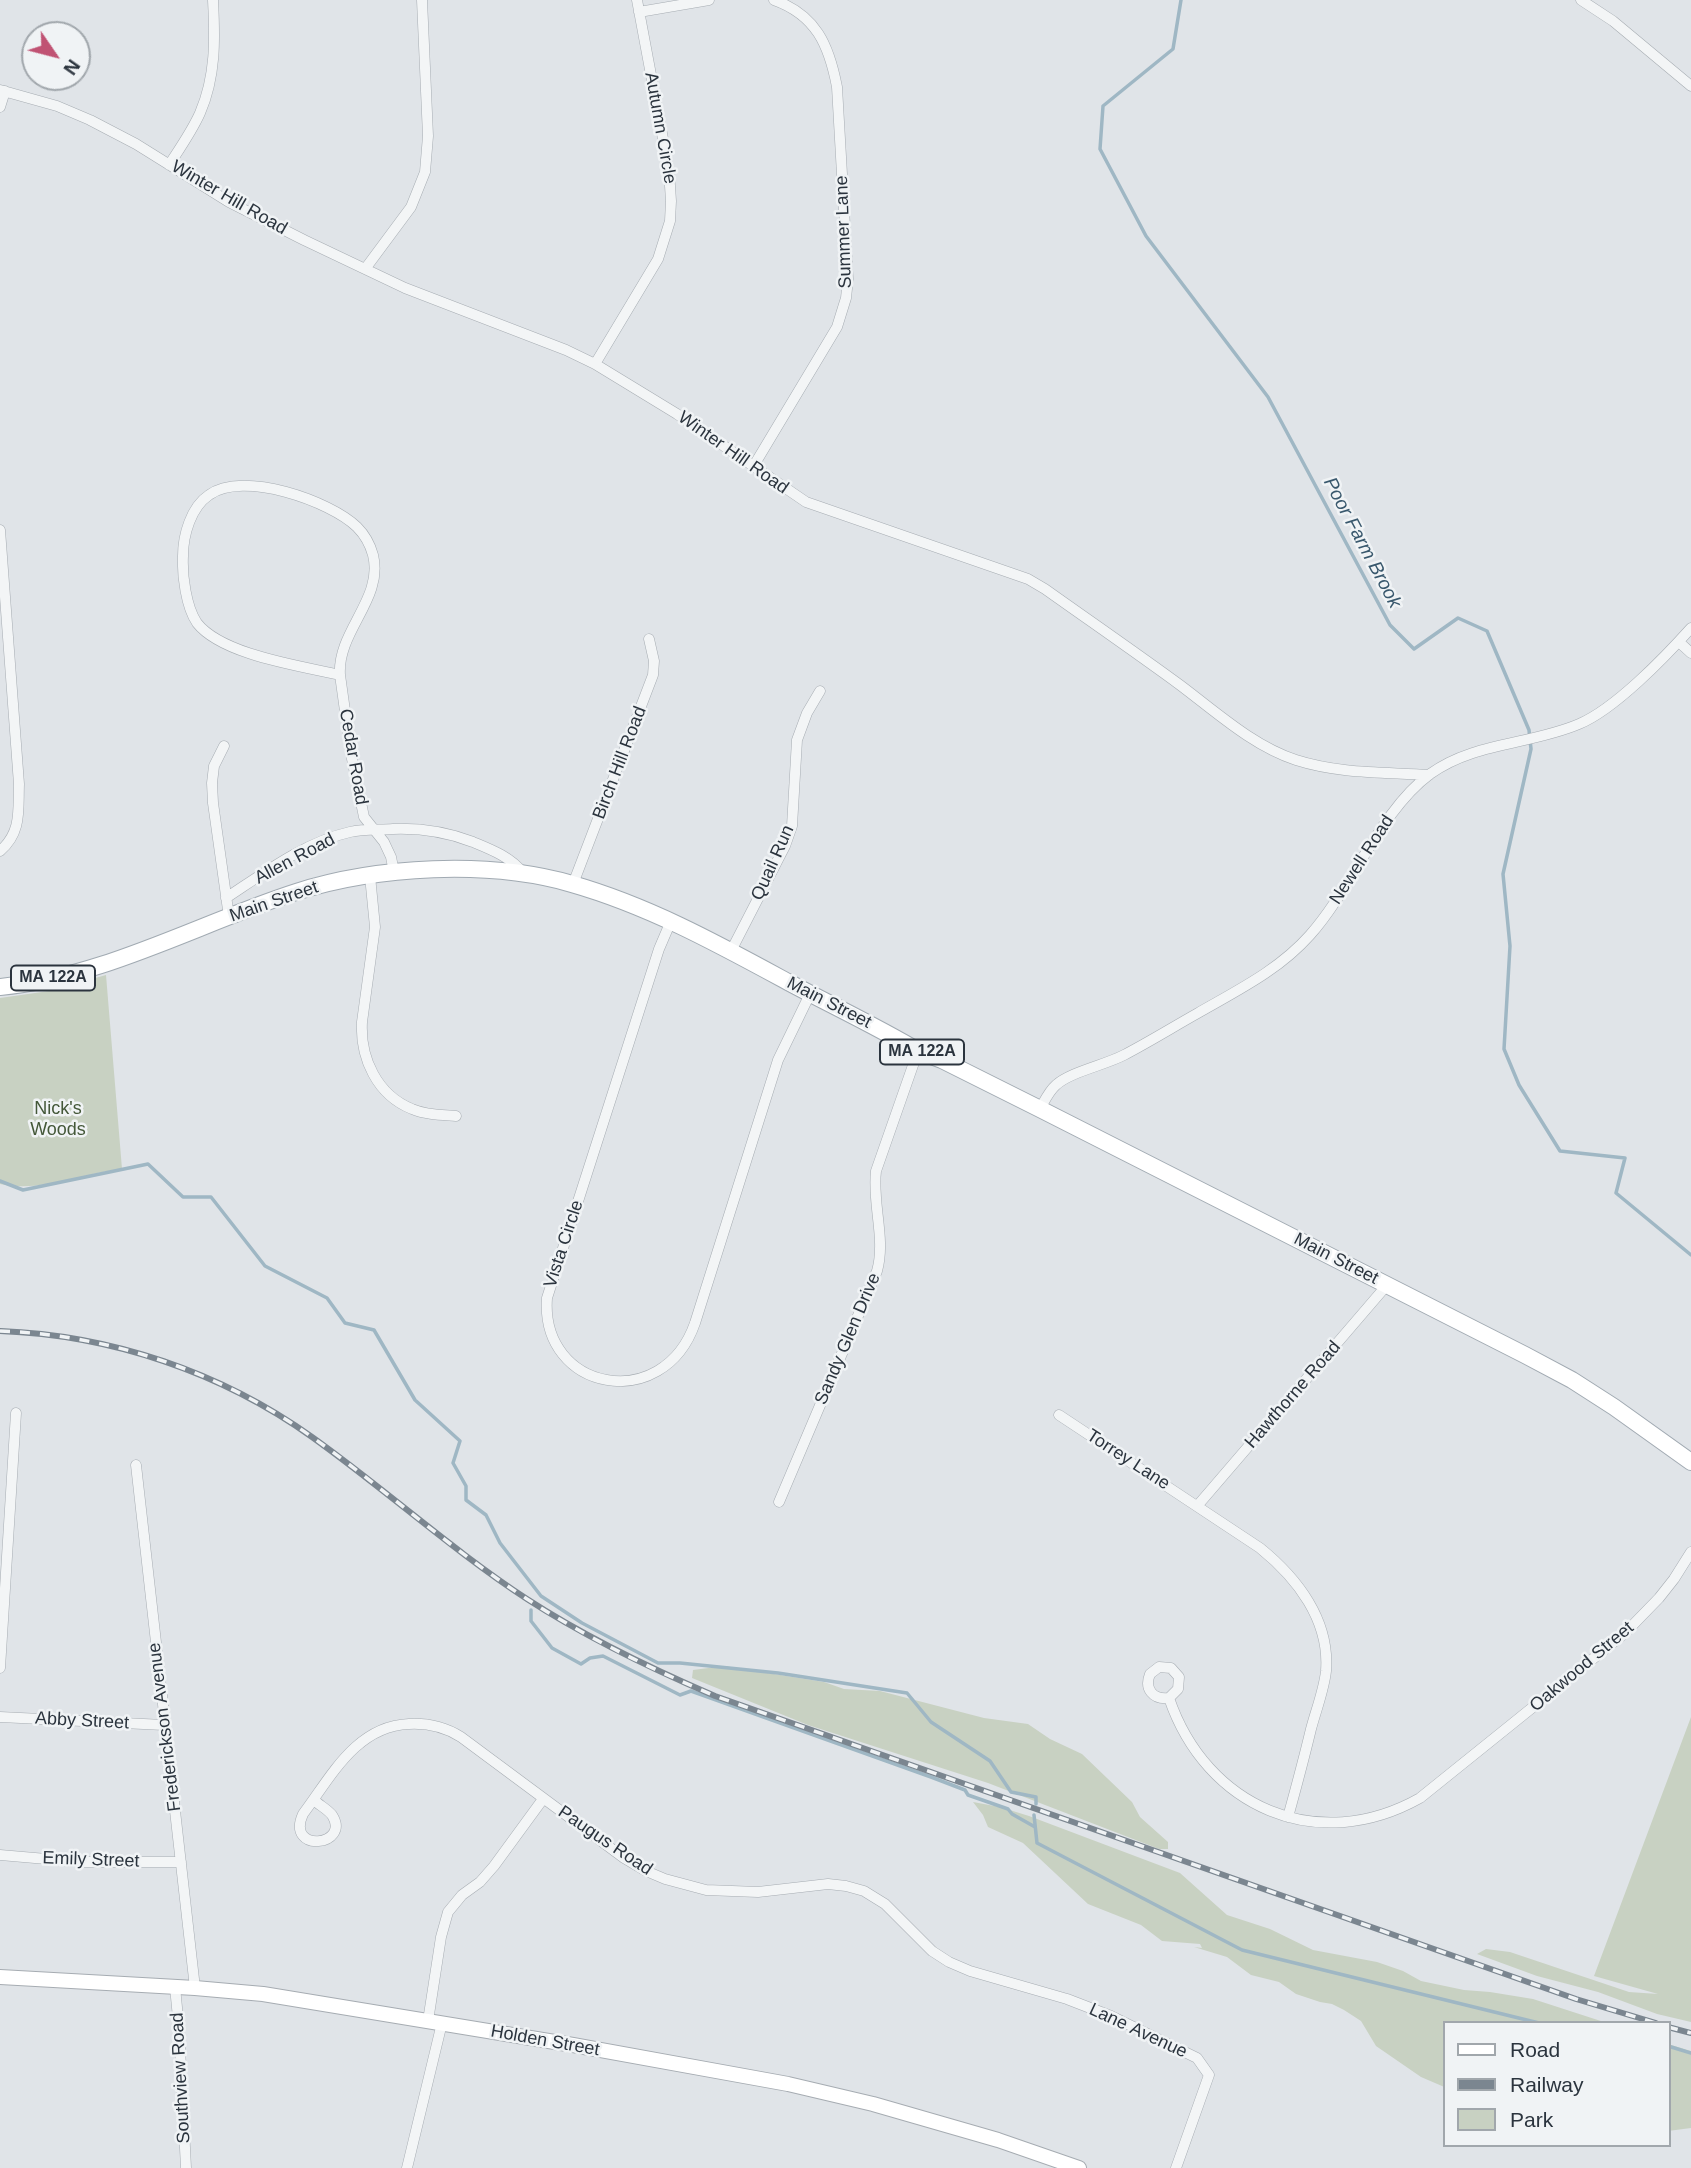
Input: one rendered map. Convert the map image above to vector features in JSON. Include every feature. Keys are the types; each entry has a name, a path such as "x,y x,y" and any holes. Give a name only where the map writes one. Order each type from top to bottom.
{"main road":[{"name":"Main Street","path":"0,987 47,980 105,964 299,891 370,876 394,872 457,870 523,874 573,884 671,921 732,951 918,1051 1040,1109 1572,1380 1691,1462"},
{"name":"Holden Street","path":"0,1977 263,1994 788,2084 923,2118 1079,2168"}],"street":[{"path":"169,165 199,115 211,79 214,0"},
{"path":"365,269 411,206 425,172 428,136 422,0"},
{"name":"Autumn Circle","path":"595,365 658,259 670,221 670,181 636,0"},
{"path":"639,12 709,0"},
{"name":"Summer Lane","path":"753,467 837,327 844,308 848,279 837,87 832,60 823,40 810,22 793,9 774,0"},
{"path":"1581,0 1613,21 1691,86"},
{"path":"0,107 3,90"},
{"name":"Winter Hill Road","path":"3,90 90,120 246,211 405,288 566,350 677,414 799,498 1037,583 1242,732 1284,755 1358,773 1429,775"},
{"name":"Cedar Road","path":"340,675 236,649 198,623 188,603 183,547 191,518 208,495 224,488 239,486 280,491 331,510 363,533 372,552 375,575 367,600 343,649 340,675 364,817 383,842 394,872"},
{"path":"0,530 19,784 19,821 11,838 0,851"},
{"name":"Newell Road","path":"1040,1109 1051,1090 1064,1079 1108,1064 1274,969 1311,934 1389,818 1429,775 1472,752 1580,724 1600,713 1616,701 1691,628"},
{"name":"Birch Hill Road","path":"573,884 653,675 654,661 649,639"},
{"path":"1679,642 1691,653"},
{"name":"Quail Run","path":"732,951 785,846 792,826 797,740 807,713 820,691"},
{"path":"224,746 214,766 212,783 229,917"},
{"name":"Allen Road","path":"226,898 270,869 321,842 352,831 421,829 464,839 506,858 519,867 523,874"},
{"path":"370,876 375,927 362,1022 366,1058 376,1079 400,1102 418,1111 456,1116"},
{"name":"Vista Circle","path":"671,921 659,949 547,1298 547,1317 555,1341 566,1357 585,1373 610,1381 641,1379 659,1372 685,1345 695,1323 778,1060 810,994"},
{"name":"Sandy Glen Drive","path":"779,1502 877,1271 880,1249 876,1171 918,1051"},
{"name":"Hawthorne Road","path":"1198,1505 1387,1285"},
{"path":"0,1668 16,1413"},
{"name":"Torrey Lane","path":"1059,1415 1260,1548 1285,1570 1304,1595 1321,1631 1326,1672 1288,1817"},
{"name":"Frederickson Avenue","path":"135,1465 195,1988"},
{"name":"Oakwood Street","path":"1169,1698 1190,1742 1221,1780 1252,1803 1288,1817 1324,1823 1369,1819 1414,1802 1625,1633 1659,1598 1691,1552"},
{"name":"Abby Street","path":"0,1717 164,1725"},
{"name":"Paugus Road","path":"314,1800 347,1755 367,1737 392,1726 419,1723 438,1726 461,1737 636,1866 686,1886 706,1890 747,1892 828,1884 863,1891 885,1904 940,1957 970,1971 1006,1981"},
{"path":"407,2168 435,2022 441,1937 449,1912 494,1866 543,1799"},
{"name":"Emily Street","path":"0,1855 81,1862 181,1862"},
{"name":"Lane Avenue","path":"1006,1981 1067,1999 1111,2016 1197,2058 1209,2076 1176,2168"},
{"name":"Southview Road","path":"175,1987 186,2168"}],"green space":[{"name":"Nick's Woods","path":"106,975 122,1169 31,1186 0,1184 0,998 49,991"},
{"path":"724,1666 824,1682 844,1689 880,1691 984,1718 1028,1724 1050,1739 1082,1754 1132,1802 1140,1817 1168,1842 1168,1849 1159,1849 988,1783 808,1725 692,1678 693,1670"},
{"path":"1691,1717 1691,2022 1657,2014 1598,1992 1537,1976 1477,1954 1486,1949 1510,1952 1629,1992 1658,1994 1594,1976"},
{"path":"973,1802 1029,1816 1180,1873 1227,1915 1270,1929 1313,1950 1377,1962 1421,1981 1533,1999 1601,2021 1442,2021 1442,2086 1421,2077 1376,2046 1361,2021 1344,2010 1296,1994 1279,1982 1251,1975 1227,1957 1194,1947 1202,1948 1200,1944 1162,1941 1141,1925 1088,1904 1023,1843 988,1827"},
{"path":"1670,2045 1691,2051 1691,2128 1670,2131"}],"waterway":[{"name":"Poor Farm Brook","path":"1181,0 1173,49 1103,106 1100,149 1146,236 1268,397 1390,625 1414,649 1458,618 1487,631 1529,730 1531,749 1503,874 1510,946 1504,1049 1519,1085 1560,1151 1625,1158 1616,1193 1691,1255"},
{"path":"0,1181 23,1190 148,1164 183,1197 211,1197 265,1266 327,1298 345,1323 374,1330 415,1400 460,1441 453,1463 466,1486 466,1500 486,1515 500,1543 541,1596 582,1623 658,1663 778,1673 907,1693 931,1722 990,1761 1011,1792 1036,1797 1036,1804"},
{"path":"531,1610 531,1621 552,1648 581,1664 590,1658 603,1656 680,1695 691,1691 965,1790 968,1795 1008,1809 1035,1827"},
{"path":"1034,1815 1037,1843 1242,1950 1531,2021"},
{"path":"1670,2047 1691,2053"}],"railway":[{"path":"0,1331 42,1334 124,1349 203,1376 240,1394 312,1437 527,1599 619,1652 715,1696 1576,1999 1649,2021"},
{"path":"1670,2028 1691,2033"}]}
